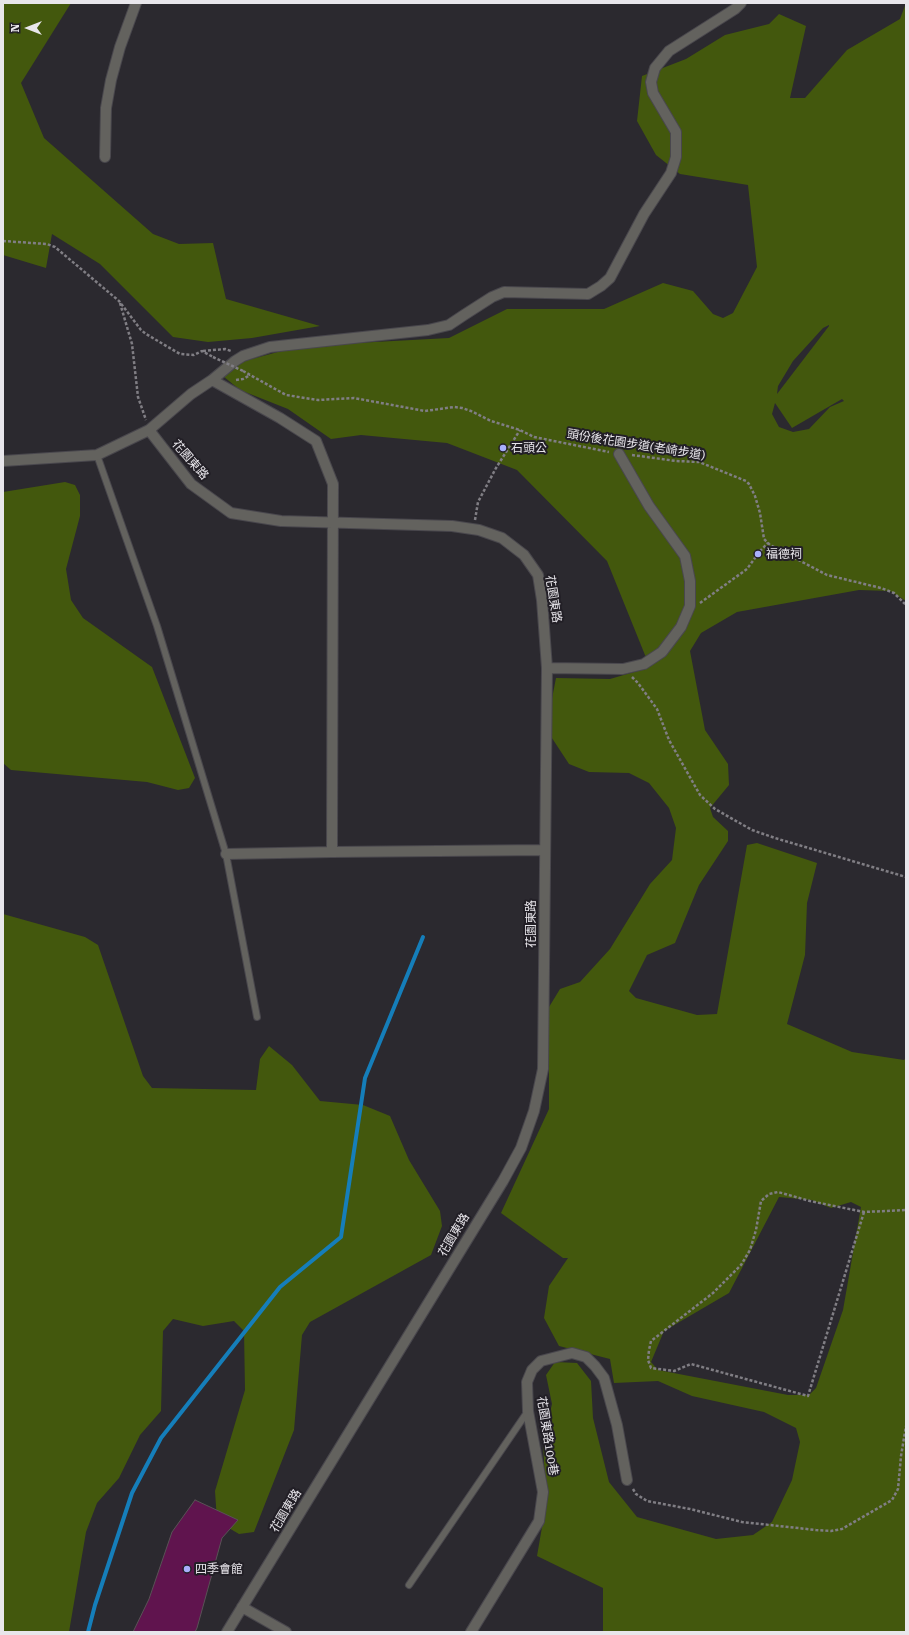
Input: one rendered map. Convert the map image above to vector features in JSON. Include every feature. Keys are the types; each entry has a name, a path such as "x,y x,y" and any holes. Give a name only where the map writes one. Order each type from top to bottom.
{"street":[{"path":"105,156 106,108 120,47 136,3"},
{"path":"3,461 97,455 149,430 191,394 243,356 270,347 428,330 449,325 492,297 504,292 588,294 601,286 610,278 644,214 671,173 676,156 676,132 653,93 651,82 655,68 669,51 735,9 741,3"},
{"path":"212,380 280,418 316,441 333,484 332,852"},
{"name":"花園東路","path":"149,430 190,484 231,513 281,521 452,526 473,529 502,538 524,555 538,575 542,600 547,668 543,1069 534,1111 521,1148 494,1195 227,1632"},
{"path":"547,668 623,669 644,664 662,652 681,627 690,606 690,581 685,556 649,506 619,454"},
{"path":"226,854 544,850"},
{"name":"花園東路100巷","path":"471,1632 539,1521 543,1492 528,1411 527,1382 532,1370 541,1361 572,1353 586,1357 604,1378 617,1425 627,1480"},
{"path":"242,1608 286,1632"}],"lane":[{"path":"97,455 156,626 226,854 257,1017"},
{"path":"408,1586 528,1411"}],"path":[{"path":"3,241 47,244 55,247 119,301 141,330 157,341 184,355 194,355 202,351 225,348 243,356"},
{"path":"119,301 132,344 138,397 149,430"},
{"name":"頭份後花園步道(老崎步道)","path":"202,351 243,371 286,395 318,400 354,398 425,411 454,407 462,408 471,410 491,421 540,438 619,454 676,461 699,462 746,481 749,484 755,496 760,513 764,539 768,543"},
{"path":"473,529 478,502 496,468 520,430"},
{"path":"690,606 699,604 747,569 768,543 827,575 881,588 894,594 906,604"},
{"path":"623,669 638,683 657,709 669,740 700,795 715,810 752,830 906,878"},
{"path":"864,1212 808,1396 691,1364 674,1371 651,1368 648,1360 652,1342 713,1293 741,1265 750,1250 756,1230 761,1201 769,1194 778,1192 810,1201 864,1212 906,1210"},
{"path":"627,1480 636,1494 648,1501 690,1509 742,1522 816,1530 831,1531 842,1529 892,1500 898,1489 906,1426"}],"green space":[{"path":"3,3 71,3 21,83 44,138 153,234 179,244 213,243 226,299 320,326 252,338 208,342 173,337 100,264 52,234 46,268 3,255"},
{"path":"906,3 906,601 890,591 859,590 737,612 701,633 690,651 705,730 728,764 729,785 710,808 713,817 728,831 728,841 699,885 675,943 647,955 629,991 636,998 697,1015 717,1014 747,845 757,843 817,863 807,903 805,955 787,1024 852,1052 904,1060 906,1058 906,1632 603,1632 603,1588 537,1556 546,1504 543,1441 552,1404 546,1375 555,1362 577,1363 591,1381 593,1418 609,1482 637,1517 716,1539 753,1535 772,1522 792,1480 800,1442 796,1428 764,1412 692,1396 658,1381 614,1383 610,1359 559,1346 544,1318 549,1286 568,1258 563,1258 501,1213 549,1109 549,1007 560,989 580,982 610,949 650,884 672,860 676,828 669,808 649,783 629,773 589,772 569,764 546,729 556,678 610,679 641,670 647,660 607,561 517,470 447,443 361,435 331,439 288,409 240,390 223,376 226,366 300,346 449,338 507,309 604,309 663,283 693,291 713,314 723,318 733,313 757,267 748,185 680,174 656,155 637,121 642,76 686,59 725,35 769,24 779,14 806,26 790,98 805,98 847,50 900,19","holes":["829,326 777,394 778,386 793,361 823,328","842,399 844,401 830,407 809,429 793,432 779,427 772,414 775,403 792,428","779,1197 812,1200 831,1208 851,1202 861,1207 843,1310 816,1388 809,1395 788,1395 658,1370 651,1362 664,1331 729,1293"]},
{"path":"65,482 75,485 80,495 80,516 66,569 71,600 83,618 152,667 195,778 189,788 178,790 147,782 11,770 3,763 3,492"},
{"path":"3,914 85,937 98,945 143,1076 152,1088 256,1090 260,1059 269,1046 292,1065 320,1101 363,1105 390,1116 409,1160 440,1211 442,1226 431,1255 310,1322 302,1335 294,1430 254,1532 239,1534 217,1521 215,1491 245,1390 244,1331 234,1321 203,1326 173,1319 163,1331 161,1411 140,1435 119,1478 97,1503 86,1532 69,1632 3,1632"}],"building":[{"name":"四季會館","path":"195,1500 238,1520 222,1538 197,1628 195,1632 133,1632 149,1599 172,1532"}],"waterway":[{"path":"88,1632 95,1605 132,1493 161,1438 280,1287 341,1237 365,1078 423,937"}],"place":[{"name":"石頭公","path":"503,448"},
{"name":"福德祠","path":"758,554"},
{"name":"四季會館","path":"187,1569"}]}
